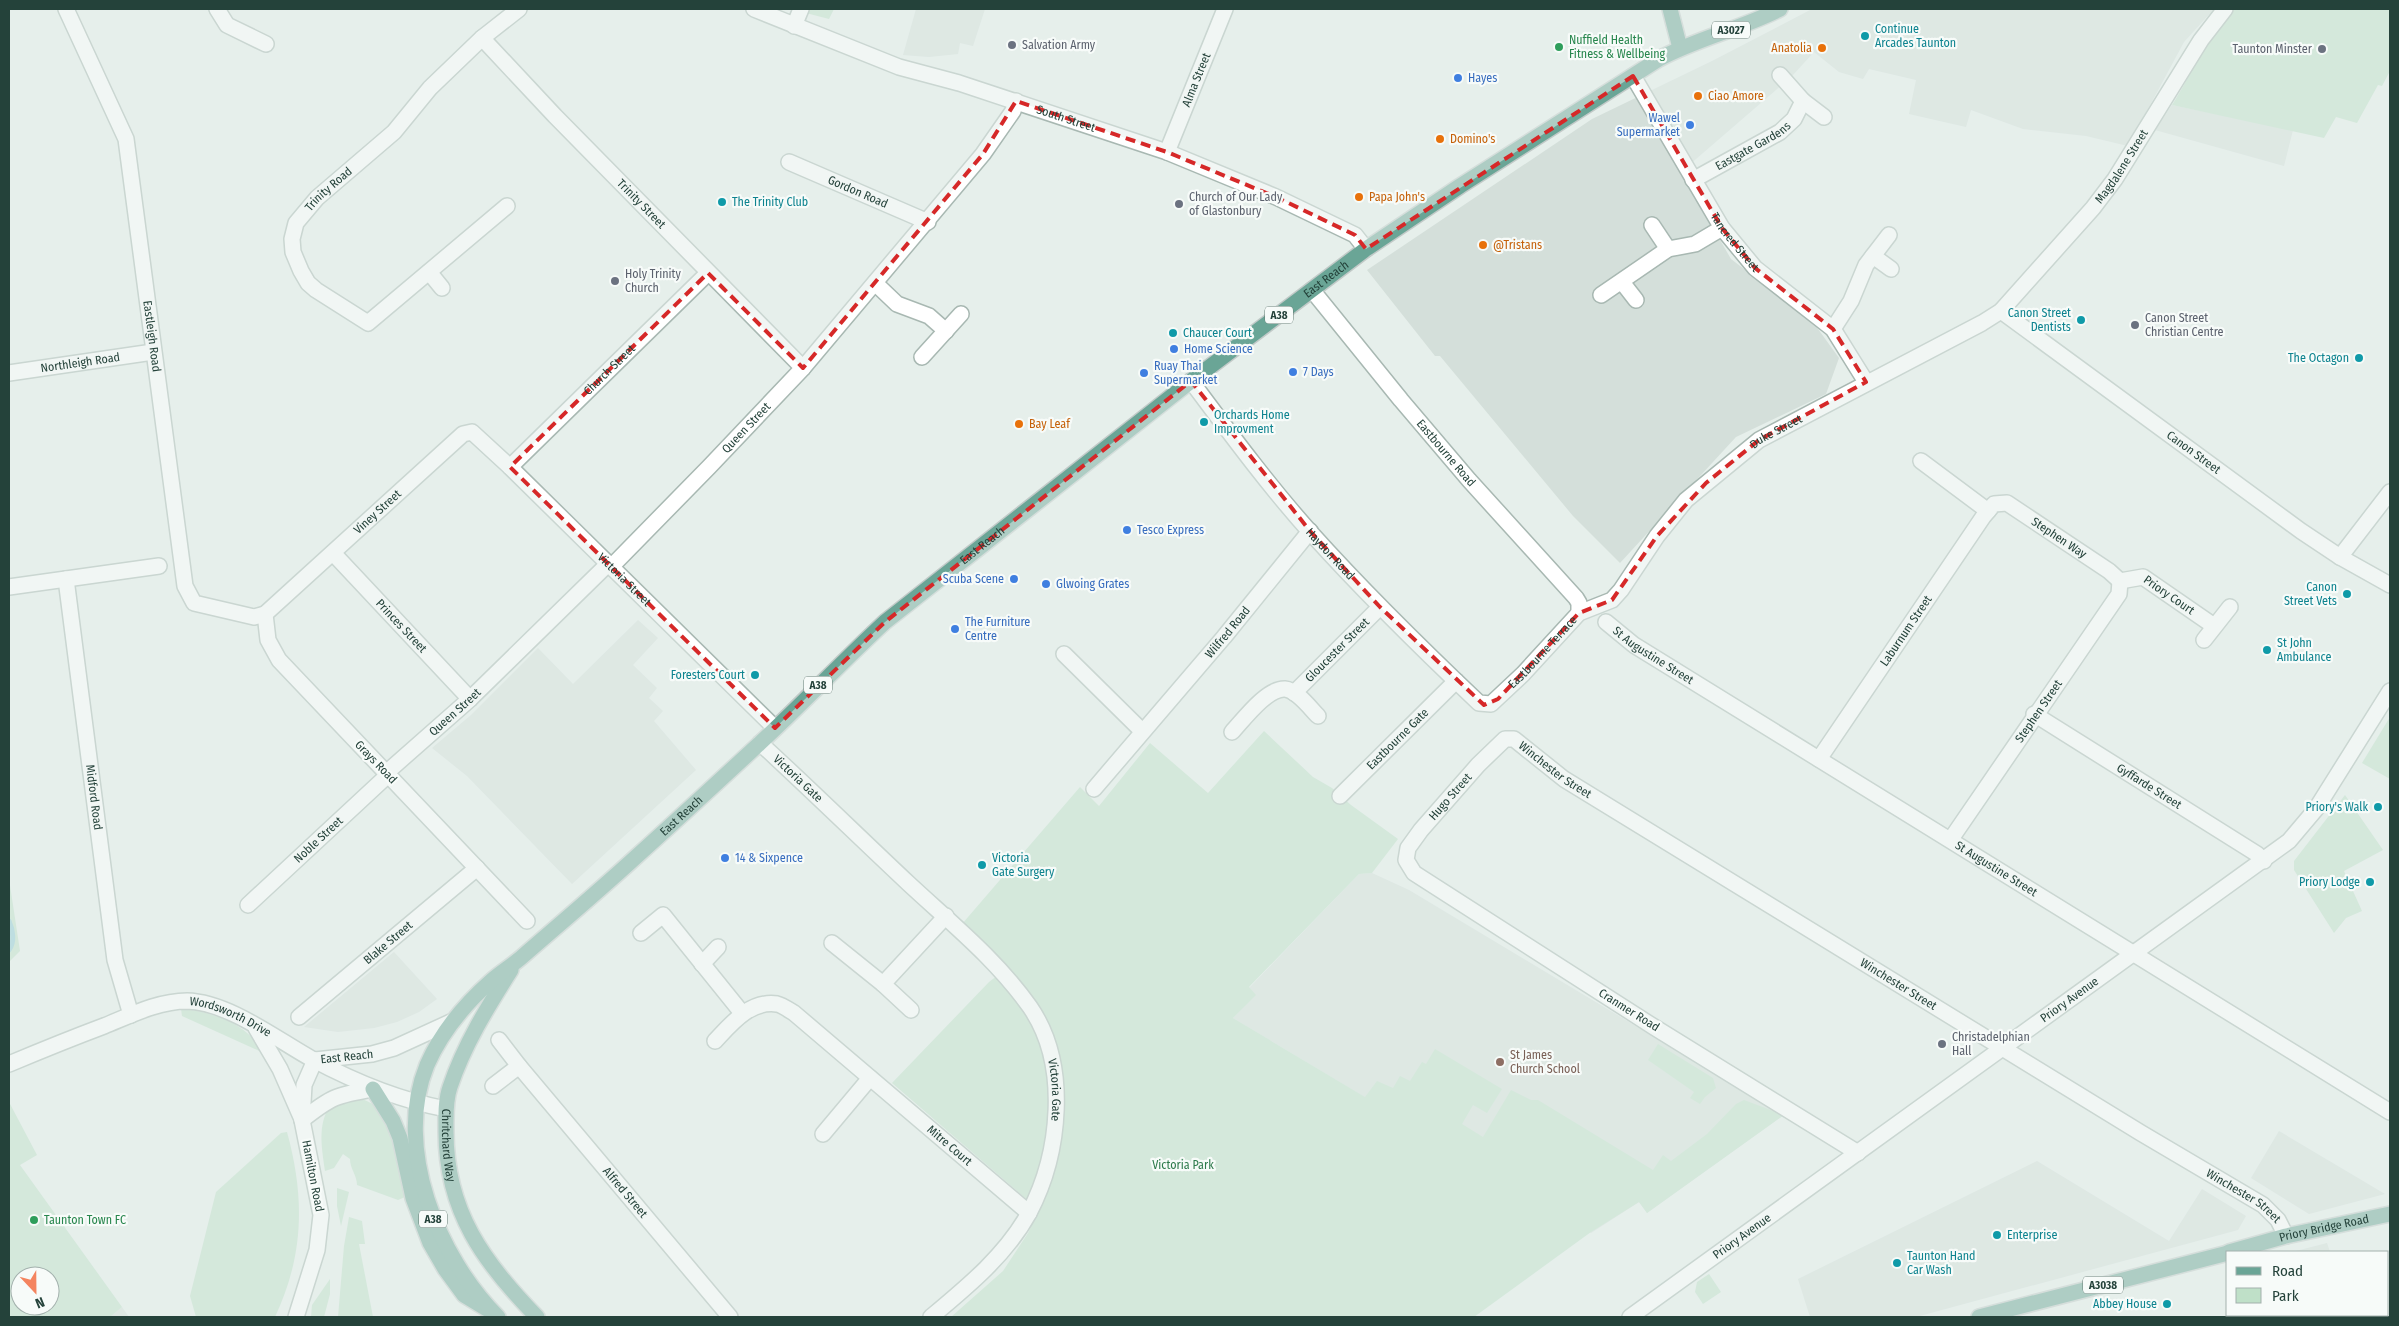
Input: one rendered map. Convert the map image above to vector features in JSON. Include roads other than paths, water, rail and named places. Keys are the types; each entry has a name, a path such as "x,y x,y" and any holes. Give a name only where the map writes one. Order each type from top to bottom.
{"main road":[{"path":"1670,9 1680,48"},
{"name":"A3027","path":"1680,48 1750,24 1780,9"},
{"name":"East Reach","path":"453,1021 491,980 515,964 637,856 760,743 885,622 1191,381 1366,250 1460,186 1680,48"},
{"name":"Chritchard Way","path":"515,964 472,1032 449,1089 446,1109 446,1153 458,1208 490,1264 537,1317"},
{"name":"A38","path":"453,1021 427,1066 417,1103 417,1158 423,1188 432,1216 459,1267 497,1316"},
{"path":"373,1089 393,1121 400,1138 413,1198 430,1243 445,1269 464,1295 497,1316"},
{"name":"Priory Bridge Road","path":"2232,1251 2286,1236 2390,1214"},
{"name":"Priory Bridge Road","path":"1978,1317 2226,1253"}],"street":[{"name":"Eastleigh Road","path":"66,9 126,139 185,586 188,595 194,603 254,617 265,614"},
{"path":"217,9 227,25 266,44"},
{"name":"Trinity Road","path":"507,206 368,323 312,286 296,261 292,239 296,223 317,198 394,132 430,88 482,38 519,9"},
{"name":"South Street","path":"754,9 899,66 958,82 1168,152 1276,196 1355,235 1366,250"},
{"path":"794,26 800,9"},
{"name":"Alma Street","path":"1168,152 1225,9"},
{"name":"Magdalene Street","path":"2001,311 2098,201 2114,179 2201,40 2225,9"},
{"name":"Trinity Street","path":"482,38 708,273 803,368"},
{"path":"1780,75 1803,101 1824,117"},
{"name":"Tancred Street","path":"1633,76 1722,228 1755,268 1833,329 1866,382"},
{"name":"Queen Street","path":"387,774 470,699 609,566 709,467 803,368 928,222 983,154 1013,111 1016,101"},
{"name":"Eastgate Gardens","path":"1693,180 1780,132 1794,119 1803,101"},
{"name":"Gordon Road","path":"789,162 928,222"},
{"path":"1652,225 1668,249"},
{"path":"1601,295 1668,249 1695,244 1722,228"},
{"path":"1833,329 1851,301 1872,256 1889,236"},
{"path":"1872,256 1891,269"},
{"path":"429,272 442,288"},
{"name":"Church Street","path":"510,468 708,273"},
{"path":"1622,282 1636,300"},
{"path":"875,283 897,304 929,316 946,332"},
{"name":"Eastbourne Road","path":"1312,290 1462,472 1576,598 1579,603 1580,612"},
{"name":"Duke Street","path":"1595,607 1612,600 1680,508 1712,478 1759,440 1866,382 1974,328 2001,311"},
{"name":"Canon Street","path":"2001,311 2340,558 2390,585"},
{"path":"922,358 961,314"},
{"name":"Northleigh Road","path":"9,373 153,352"},
{"name":"Haydon Road","path":"1191,381 1310,531 1380,607 1479,703 1491,704"},
{"name":"Victoria Street","path":"472,432 775,728"},
{"name":"Viney Street","path":"265,614 463,434 472,432"},
{"path":"1921,461 1991,508"},
{"path":"2340,558 2390,492"},
{"name":"Stephen Way","path":"1991,508 2007,503 2109,571 2120,581"},
{"name":"Laburnum Street","path":"1819,758 1991,508"},
{"name":"Wilfred Road","path":"1094,789 1224,637 1310,531"},
{"name":"Princes Street","path":"333,553 470,699"},
{"path":"9,587 159,566"},
{"name":"Priory Court","path":"2120,581 2142,577 2214,626"},
{"name":"Midford Road","path":"66,579 115,960 131,1015"},
{"name":"Stephen Street","path":"1950,838 2034,714 2119,594 2120,581"},
{"name":"Gloucester Street","path":"1294,693 1380,607"},
{"name":"Eastbourne Terrace","path":"1491,704 1523,674 1580,612 1595,607"},
{"path":"2204,640 2230,607"},
{"name":"Grays Road","path":"265,614 268,640 279,660 527,921"},
{"name":"St Augustine Street","path":"1606,622 1634,645 1950,838 2390,1112"},
{"path":"1064,654 1142,731"},
{"name":"Eastbourne Gate","path":"1340,796 1456,681"},
{"name":"Gloucester Street","path":"1232,732 1270,692 1285,689 1294,693 1318,716"},
{"name":"Priory Avenue","path":"1630,1317 2264,861 2301,830 2390,690"},
{"name":"Gyffarde Street","path":"2034,714 2257,854 2264,861"},
{"name":"Hugo Street","path":"1406,860 1408,848 1420,830 1478,765 1505,739"},
{"name":"Winchester Street","path":"1505,739 1514,739 1564,779 2003,1049 2263,1205 2278,1220 2286,1236"},
{"name":"Victoria Gate","path":"760,743 975,943 1031,1009 1046,1041 1056,1081 1055,1131 1047,1168 1028,1214 1011,1240 987,1268 931,1317"},
{"name":"Noble Street","path":"248,905 387,774"},
{"name":"Cranmer Road","path":"1406,860 1414,873 1654,1027 1858,1153"},
{"name":"Blake Street","path":"299,1017 477,868"},
{"path":"640,933 663,915 742,1013"},
{"path":"883,984 946,916"},
{"path":"832,943 883,984 911,1010"},
{"path":"702,964 718,948"},
{"name":"Wordsworth Drive","path":"9,1064 131,1015 163,1004 186,1001 224,1008 315,1060 373,1089 417,1103 446,1109"},
{"name":"Mitre Court","path":"715,1041 742,1013 758,1006 777,1004 786,1008 1028,1214"},
{"name":"East Reach","path":"315,1060 372,1054 394,1048 453,1021"},
{"name":"Hamilton Road","path":"256,1027 280,1070 302,1120 321,1216 317,1250 296,1317"},
{"name":"Alfred Street","path":"500,1040 519,1066 730,1317"},
{"name":"Hamilton Road","path":"302,1120 304,1085 315,1060"},
{"path":"493,1086 519,1066"},
{"path":"823,1134 870,1078"},
{"path":"302,1120 330,1098 373,1089"}],"waterway":[{"path":"9,921 13,936 9,950"}],"place":[{"name":"Continue Arcades Taunton","path":"1865,36"},
{"name":"Salvation Army","path":"1012,45"},
{"name":"Nuffield Health Fitness & Wellbeing","path":"1559,47"},
{"name":"Anatolia","path":"1822,48"},
{"name":"Taunton Minster","path":"2322,49"},
{"name":"Hayes","path":"1458,78"},
{"name":"Ciao Amore","path":"1698,96"},
{"name":"Wawel Supermarket","path":"1690,125"},
{"name":"Domino's","path":"1440,139"},
{"name":"Papa John's","path":"1359,197"},
{"name":"The Trinity Club","path":"722,202"},
{"name":"Church of Our Lady of Glastonbury","path":"1179,204"},
{"name":"@Tristans","path":"1483,245"},
{"name":"Holy Trinity Church","path":"615,281"},
{"name":"Canon Street Dentists","path":"2081,320"},
{"name":"Canon Street Christian Centre","path":"2135,325"},
{"name":"Chaucer Court","path":"1173,333"},
{"name":"Home Science","path":"1174,349"},
{"name":"The Octagon","path":"2359,358"},
{"name":"7 Days","path":"1293,372"},
{"name":"Ruay Thai Supermarket","path":"1144,373"},
{"name":"Orchards Home Improvment","path":"1204,422"},
{"name":"Bay Leaf","path":"1019,424"},
{"name":"Tesco Express","path":"1127,530"},
{"name":"Scuba Scene","path":"1014,579"},
{"name":"Glwoing Grates","path":"1046,584"},
{"name":"Canon Street Vets","path":"2347,594"},
{"name":"The Furniture Centre","path":"955,629"},
{"name":"St John Ambulance","path":"2267,650"},
{"name":"Foresters Court","path":"755,675"},
{"name":"Priory's Walk","path":"2378,807"},
{"name":"14 & Sixpence","path":"725,858"},
{"name":"Victoria Gate Surgery","path":"982,865"},
{"name":"Priory Lodge","path":"2370,882"},
{"name":"Christadelphian Hall","path":"1942,1044"},
{"name":"St James Church School","path":"1500,1062"},
{"name":"Taunton Town FC","path":"34,1220"},
{"name":"Enterprise","path":"1997,1235"},
{"name":"Taunton Hand Car Wash","path":"1897,1263"},
{"name":"Abbey House","path":"2167,1304"}],"park label":[{"name":"Victoria Park","path":"1183,1165"}]}
